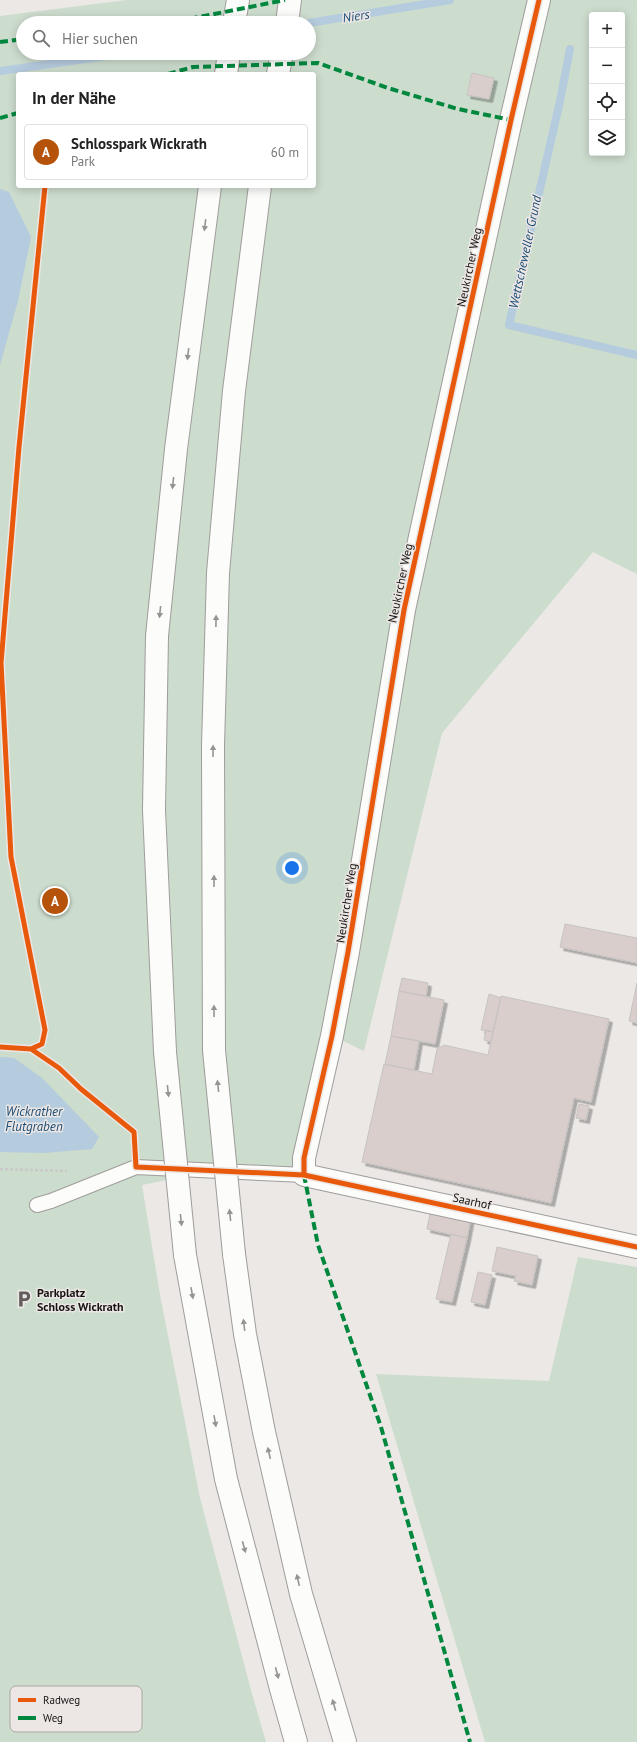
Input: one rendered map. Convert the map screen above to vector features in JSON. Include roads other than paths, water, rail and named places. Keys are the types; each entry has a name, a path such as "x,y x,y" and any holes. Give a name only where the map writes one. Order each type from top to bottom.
{"main road":[{"path":"235,16 238,0"},
{"path":"288,16 290,0"},
{"name":"Neukircher Weg","path":"304,1175 304,1158 332,1036 348,952 404,610 511,120 539,0"},
{"path":"226,72 229,60"},
{"path":"278,72 281,60"},
{"path":"210,188 176,449 158,636 154,810 165,1052 185,1254 226,1479 296,1742"},
{"path":"260,188 234,391 218,573 213,745 214,1050 234,1254 245,1334 266,1440 301,1594 345,1742"},
{"name":"Saarhof","path":"304,1175 637,1247"}],"lane":[{"path":"36,1205 51,1201 136,1167 304,1175"}],"water":[{"path":"0,189 9,192 31,237 18,301 0,365"},
{"name":"Wickrather Flutgraben","path":"0,1057 14,1058 42,1078 99,1137 92,1149 43,1153 0,1152"}],"waterway":[{"name":"Niers","path":"316,22 450,0"},
{"name":"Wettscheweller Grund","path":"570,49 560,101 509,325 637,355"},
{"name":"Niers","path":"0,71 79,60"}],"place":[{"name":"Schlosspark Wickrath","path":"55,901"},
{"name":"Parkplatz Schloss Wickrath","path":"24,1299"}]}
